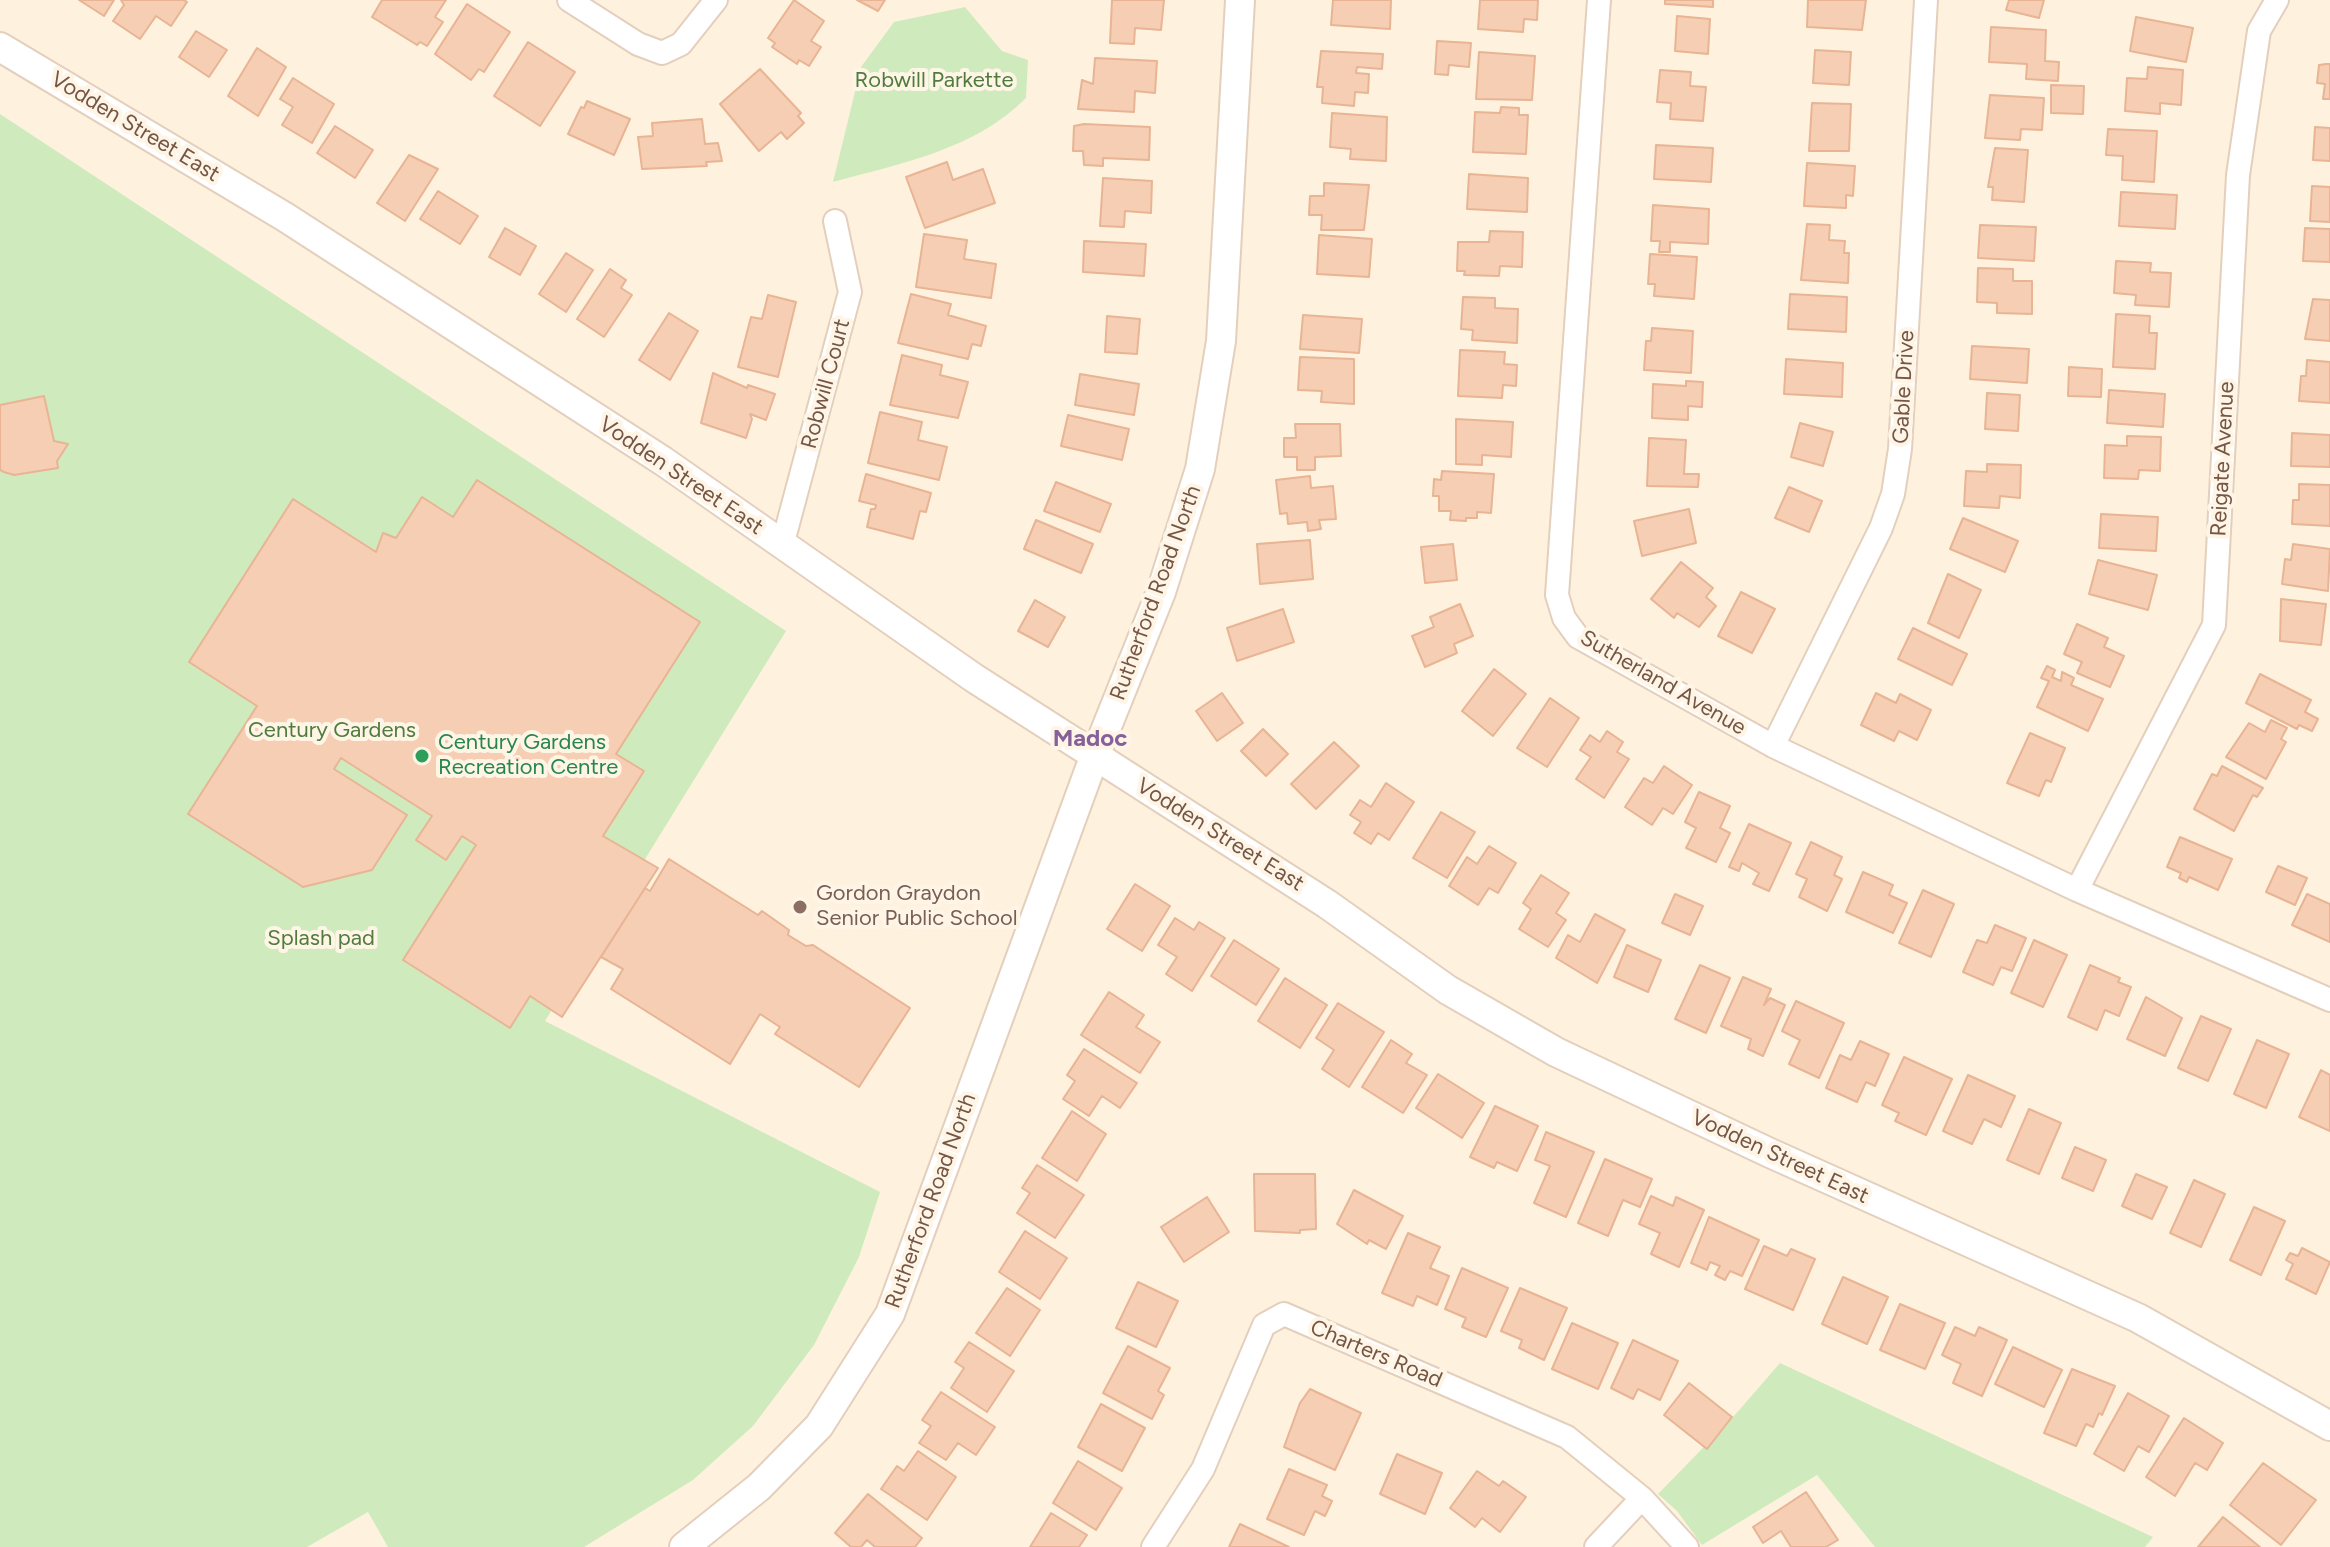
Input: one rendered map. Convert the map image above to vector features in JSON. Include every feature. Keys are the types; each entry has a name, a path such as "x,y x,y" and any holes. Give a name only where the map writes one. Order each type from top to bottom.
{"street":[{"path":"569,0 638,44 662,53 681,44 716,0"},
{"name":"Rutherford Road North","path":"684,1547 759,1487 819,1426 890,1314 1161,592 1200,469 1221,341 1240,0"},
{"name":"Sutherland Avenue","path":"1599,0 1557,595 1564,618 1578,637 1773,746 2077,890 2330,1000"},
{"name":"Gable Drive","path":"1773,746 1881,528 1893,494 1900,449 1926,0"},
{"name":"Reigate Avenue","path":"2077,890 2214,625 2238,175 2259,31 2277,0"},
{"name":"Vodden Street East","path":"0,47 285,217 663,461 974,678 1327,904 1448,990 1556,1052 1798,1166 2138,1318 2330,1426"},
{"name":"Robwill Court","path":"782,546 850,292 835,221"},
{"name":"Charters Road","path":"1153,1547 1203,1469 1264,1325 1284,1314 1567,1437 1642,1498 1687,1547"},
{"path":"1596,1547 1642,1498"}],"green space":[{"name":"Robwill Parkette","path":"965,7 1002,51 1028,60 1026,98 1006,116 960,142 911,161 833,182 861,67 894,22"},
{"name":"Century Gardens","path":"0,114 786,631 545,1021 880,1192 859,1257 814,1345 753,1426 693,1480 584,1547 388,1547 368,1512 307,1547 0,1547"},
{"path":"1780,1363 2153,1537 2145,1547 1875,1547 1817,1475 1702,1545 1677,1511 1658,1494 1734,1416"}],"building":[{"path":"79,0 114,0 104,16"},
{"path":"121,0 187,2 171,26 156,16 140,39 113,21 124,5"},
{"path":"382,0 446,0 435,17 443,22 427,46 420,42 417,45 372,17"},
{"path":"794,0 824,21 811,41 821,47 809,66 799,60 797,64 772,47 775,43 768,38"},
{"path":"857,0 885,0 878,11"},
{"path":"1112,0 1164,0 1161,30 1135,28 1134,44 1110,43"},
{"path":"1333,0 1391,0 1390,29 1331,25"},
{"path":"1480,0 1538,0 1537,20 1524,19 1523,32 1478,29"},
{"path":"1665,0 1713,0 1713,7 1665,4"},
{"path":"1808,0 1866,0 1862,30 1807,27"},
{"path":"2009,0 2044,0 2039,18 2006,10"},
{"path":"467,4 510,32 484,72 479,69 471,80 435,54"},
{"path":"1677,16 1710,19 1708,54 1675,51"},
{"path":"2136,17 2193,28 2186,62 2130,51"},
{"path":"1991,27 2046,30 2045,61 2059,62 2058,81 2026,79 2027,64 1989,62"},
{"path":"196,31 227,50 209,77 179,57"},
{"path":"1437,41 1471,43 1469,67 1449,65 1448,75 1435,74"},
{"path":"528,42 575,72 540,126 494,96"},
{"path":"257,48 286,67 258,116 228,96"},
{"path":"1815,50 1851,52 1849,85 1813,83"},
{"path":"1321,51 1383,54 1382,69 1357,67 1356,73 1369,74 1368,93 1355,92 1354,106 1322,103 1323,87 1317,87"},
{"path":"1479,52 1535,56 1532,100 1476,99"},
{"path":"1095,58 1157,61 1155,93 1135,91 1134,112 1078,109 1082,80 1093,84"},
{"path":"2330,64 2330,99 2323,99 2325,84 2317,83 2319,65"},
{"path":"2148,67 2183,70 2181,105 2160,103 2160,114 2125,111 2127,78 2147,79"},
{"path":"760,69 801,113 798,116 804,123 787,139 781,132 759,151 720,104"},
{"path":"1660,70 1691,72 1690,86 1706,87 1703,121 1670,119 1671,103 1657,102"},
{"path":"293,78 334,104 312,143 282,125 293,107 280,99"},
{"path":"2051,85 2084,86 2083,114 2051,113"},
{"path":"1990,95 2044,98 2042,130 2021,129 2020,140 1985,138"},
{"path":"587,101 630,119 614,155 568,134"},
{"path":"1812,103 1851,104 1849,151 1809,151"},
{"path":"1501,107 1519,108 1519,115 1528,115 1526,154 1473,152 1475,112 1500,113"},
{"path":"1332,113 1387,117 1386,161 1350,159 1351,149 1330,147"},
{"path":"702,119 705,144 718,143 722,161 706,162 707,166 642,169 638,137 653,136 652,123"},
{"path":"335,126 373,150 355,178 317,153"},
{"path":"1074,126 1150,127 1149,160 1103,158 1103,166 1084,165 1083,151 1073,151"},
{"path":"2315,127 2330,128 2330,161 2313,160"},
{"path":"2108,129 2157,131 2154,182 2122,180 2123,156 2106,155"},
{"path":"1656,145 1713,148 1711,182 1654,179"},
{"path":"1995,148 2028,150 2024,202 1992,200 1993,187 1988,187"},
{"path":"409,155 438,169 405,221 377,203"},
{"path":"947,162 953,180 983,169 995,203 925,228 906,177"},
{"path":"1807,163 1855,166 1853,196 1846,195 1846,208 1804,206"},
{"path":"1469,174 1528,178 1527,212 1467,209"},
{"path":"1103,178 1152,181 1151,213 1125,211 1124,227 1100,226"},
{"path":"1324,183 1369,185 1364,230 1321,230 1322,215 1309,215 1310,196 1324,196"},
{"path":"2312,186 2330,187 2330,222 2310,221"},
{"path":"438,191 478,216 460,244 420,219"},
{"path":"2121,192 2177,195 2175,229 2119,226"},
{"path":"1653,205 1709,209 1708,244 1670,242 1670,252 1659,252 1660,241 1651,241"},
{"path":"1807,224 1830,225 1829,240 1845,241 1844,253 1849,253 1848,283 1801,280"},
{"path":"1980,225 2036,227 2034,261 1978,258"},
{"path":"505,228 536,246 520,275 489,257"},
{"path":"2305,228 2330,229 2330,262 2303,261"},
{"path":"1490,231 1523,232 1522,267 1500,266 1499,276 1464,275 1465,271 1457,271 1458,242 1489,242"},
{"path":"924,234 967,240 964,259 996,264 991,298 916,287"},
{"path":"1319,235 1372,239 1369,277 1317,274"},
{"path":"1084,241 1146,244 1144,276 1083,272"},
{"path":"566,253 593,270 566,312 539,294"},
{"path":"1650,254 1697,257 1694,299 1654,296 1655,284 1648,284"},
{"path":"2116,261 2151,263 2150,272 2171,273 2169,307 2135,305 2136,295 2114,293"},
{"path":"1978,268 2013,269 2013,281 2032,281 2032,314 1997,313 1997,303 1977,302"},
{"path":"610,269 626,280 621,288 632,295 604,337 577,319"},
{"path":"911,294 951,304 948,315 986,326 981,346 972,344 968,359 898,343"},
{"path":"1790,294 1847,297 1846,332 1788,329"},
{"path":"768,295 796,302 778,377 738,367 751,317 762,319"},
{"path":"1463,297 1495,298 1495,308 1518,309 1517,343 1472,340 1473,330 1461,329"},
{"path":"2313,299 2330,300 2330,341 2305,339"},
{"path":"669,313 698,331 670,380 639,360"},
{"path":"2116,314 2150,316 2149,333 2157,333 2155,369 2113,367"},
{"path":"1303,315 1362,319 1359,353 1300,349"},
{"path":"1107,316 1140,319 1137,354 1105,352"},
{"path":"1652,328 1693,331 1691,373 1644,370 1646,341 1651,341"},
{"path":"1972,346 2029,349 2027,383 1970,379"},
{"path":"1460,350 1505,352 1504,364 1517,365 1516,386 1503,385 1502,398 1458,396"},
{"path":"902,355 942,365 940,375 968,382 958,418 890,405"},
{"path":"1300,357 1354,359 1354,404 1321,402 1322,391 1298,390"},
{"path":"1786,359 1843,363 1842,397 1784,394"},
{"path":"2307,360 2330,362 2330,403 2299,401 2301,376 2306,376"},
{"path":"2069,367 2102,369 2101,397 2068,396"},
{"path":"713,373 747,388 748,385 775,394 766,420 750,414 752,419 746,438 701,423"},
{"path":"1080,374 1139,384 1134,415 1075,405"},
{"path":"1686,381 1703,382 1702,407 1688,406 1688,420 1652,418 1653,384 1686,386"},
{"path":"2109,390 2165,394 2163,427 2107,423"},
{"path":"1987,393 2020,395 2018,431 1985,429"},
{"path":"44,396 54,441 68,444 57,461 58,468 14,475 0,470 0,405"},
{"path":"880,412 922,422 918,440 947,447 939,480 868,463"},
{"path":"1068,415 1129,429 1122,460 1061,446"},
{"path":"1456,419 1513,422 1511,457 1482,455 1482,465 1456,464"},
{"path":"1800,423 1833,432 1823,466 1791,457"},
{"path":"1295,424 1340,424 1341,456 1315,457 1315,470 1297,470 1297,457 1284,457 1284,438 1296,438"},
{"path":"2292,433 2330,435 2330,467 2291,466"},
{"path":"2127,436 2161,437 2160,471 2139,470 2138,479 2104,478 2105,445 2127,446"},
{"path":"1649,438 1686,440 1684,474 1699,474 1698,487 1647,486"},
{"path":"1987,464 2021,465 2020,498 2000,496 1999,508 1964,506 1966,471 1987,472"},
{"path":"1442,471 1494,474 1491,513 1477,512 1477,518 1466,518 1466,521 1450,520 1451,511 1439,511 1439,496 1433,496 1434,479 1441,480"},
{"path":"866,474 931,493 926,512 920,511 913,539 867,527 871,509 875,509 876,505 859,501"},
{"path":"1310,476 1311,488 1333,486 1336,519 1319,520 1321,529 1308,531 1307,522 1288,524 1287,513 1280,514 1276,480"},
{"name":"Century Gardens Recreation Centre","path":"477,480 700,622 616,754 644,771 603,836 658,868 562,1017 530,996 510,1028 403,960 476,845 462,836 446,860 416,840 432,816 341,758 334,769 407,815 372,870 303,887 188,814 257,706 189,662 293,499 376,552 383,533 396,538 422,497 453,517"},
{"path":"1056,482 1111,504 1100,532 1044,511"},
{"path":"2299,484 2330,485 2330,526 2292,524 2293,500 2299,500"},
{"path":"1789,487 1822,501 1809,532 1775,518"},
{"path":"1689,509 1696,543 1642,556 1634,521"},
{"path":"2101,514 2158,517 2156,551 2099,548"},
{"path":"1963,518 2018,541 2005,572 1950,549"},
{"path":"1036,520 1093,544 1081,573 1024,549"},
{"path":"1310,540 1313,579 1260,584 1257,544"},
{"path":"1453,544 1457,580 1425,583 1421,547"},
{"path":"2293,544 2330,549 2328,591 2282,584 2285,559 2291,560"},
{"path":"2098,560 2157,575 2148,610 2089,594"},
{"path":"1681,562 1713,588 1706,597 1716,606 1699,627 1677,613 1674,618 1651,599"},
{"path":"1948,574 1981,590 1959,638 1928,623"},
{"path":"1741,592 1775,609 1752,653 1718,636"},
{"path":"2281,599 2326,604 2321,645 2280,641"},
{"path":"1035,600 1065,617 1048,647 1018,631"},
{"path":"1460,604 1473,636 1454,644 1457,653 1425,667 1412,636 1434,627 1430,617"},
{"path":"1283,609 1294,642 1237,661 1227,628"},
{"path":"2077,624 2108,638 2104,647 2124,656 2110,687 2077,673 2082,662 2064,654"},
{"path":"1913,628 1967,654 1952,685 1898,659"},
{"path":"2047,666 2055,670 2052,677 2061,681 2062,672 2074,678 2071,685 2103,699 2088,731 2037,707 2049,681 2041,678"},
{"path":"1494,669 1526,694 1493,736 1462,711"},
{"path":"2260,674 2311,700 2305,712 2318,719 2312,731 2299,725 2297,729 2246,703"},
{"path":"1222,693 1243,723 1217,741 1196,711"},
{"path":"1876,693 1896,703 1900,694 1931,710 1917,740 1899,731 1894,741 1861,725"},
{"path":"1550,698 1579,718 1547,767 1517,748"},
{"path":"2271,720 2287,728 2281,739 2286,742 2266,779 2226,757 2249,723 2265,732"},
{"path":"1263,729 1288,754 1266,776 1241,751"},
{"path":"1607,731 1623,742 1617,752 1629,759 1604,798 1576,779 1591,757 1580,750 1590,735 1600,742"},
{"path":"2030,733 2065,748 2051,782 2046,780 2039,796 2007,783"},
{"path":"1334,742 1359,766 1316,809 1291,784"},
{"path":"1664,766 1692,785 1673,814 1663,808 1652,825 1625,807 1644,778 1653,783"},
{"path":"2222,766 2263,788 2257,797 2253,795 2234,831 2194,809 2212,774 2217,776"},
{"path":"1386,783 1414,802 1389,840 1378,833 1371,844 1354,833 1361,822 1350,815 1360,800 1371,807"},
{"path":"1699,792 1730,806 1720,828 1730,833 1716,862 1686,848 1696,828 1685,822"},
{"path":"1441,812 1475,832 1447,878 1413,858"},
{"path":"1749,824 1791,843 1769,891 1753,884 1759,873 1742,863 1739,871 1729,867"},
{"path":"2180,837 2232,859 2218,890 2189,877 2187,882 2179,878 2181,873 2167,867"},
{"path":"1811,842 1842,857 1834,875 1842,879 1827,911 1799,897 1807,879 1796,874"},
{"path":"1489,846 1516,863 1498,893 1489,888 1478,905 1449,886 1467,857 1477,864"},
{"path":"669,859 758,915 762,911 789,930 788,935 806,946 813,945 910,1008 859,1087 775,1034 780,1027 760,1014 730,1064 611,989 623,969 601,957 645,888 650,891"},
{"path":"2278,866 2307,878 2295,905 2266,892"},
{"path":"1863,872 1893,885 1889,895 1907,903 1893,933 1846,912"},
{"path":"1541,875 1569,893 1556,913 1566,920 1548,947 1519,929 1531,909 1523,903"},
{"path":"1135,884 1170,906 1142,951 1107,929"},
{"path":"1923,890 1954,904 1931,957 1899,943"},
{"path":"1675,894 1703,906 1690,935 1662,923"},
{"path":"2307,894 2330,904 2330,942 2292,925"},
{"path":"1595,914 1625,930 1597,983 1556,958 1568,935 1580,942"},
{"path":"1175,918 1194,930 1199,922 1225,938 1192,991 1166,974 1177,957 1158,945"},
{"path":"1995,925 2026,938 2012,971 2001,967 1993,985 1963,972 1977,940 1987,943"},
{"path":"1234,940 1279,969 1256,1005 1211,976"},
{"path":"2034,940 2067,955 2043,1007 2011,993"},
{"path":"1627,945 1661,960 1648,992 1614,977"},
{"path":"1700,965 1730,978 1706,1033 1675,1019"},
{"path":"2090,965 2120,978 2118,982 2131,987 2119,1016 2105,1010 2097,1030 2068,1017"},
{"path":"1743,977 1771,989 1764,1005 1770,998 1785,1005 1763,1056 1748,1049 1751,1039 1721,1026"},
{"path":"1285,978 1327,1005 1300,1048 1258,1021"},
{"path":"1109,992 1144,1015 1136,1027 1160,1042 1140,1073 1081,1035"},
{"path":"2146,997 2182,1018 2165,1056 2127,1039"},
{"path":"1796,1001 1844,1023 1819,1078 1789,1064 1800,1040 1782,1031"},
{"path":"1338,1003 1384,1032 1349,1087 1322,1069 1334,1050 1316,1038"},
{"path":"2201,1016 2231,1029 2208,1081 2178,1068"},
{"path":"1391,1040 1412,1054 1406,1063 1427,1075 1403,1113 1362,1087"},
{"path":"2257,1040 2289,1054 2266,1108 2234,1094"},
{"path":"1860,1041 1889,1054 1875,1086 1866,1082 1857,1102 1826,1088 1840,1055 1851,1060"},
{"path":"1084,1049 1137,1083 1120,1108 1102,1096 1089,1116 1063,1099 1075,1081 1067,1075"},
{"path":"1904,1057 1952,1079 1926,1135 1895,1121 1899,1113 1882,1105"},
{"path":"2321,1070 2330,1075 2330,1131 2299,1117"},
{"path":"1438,1074 1484,1103 1462,1138 1416,1108"},
{"path":"1968,1075 2015,1096 2001,1127 1984,1119 1972,1144 1943,1131"},
{"path":"1495,1106 1538,1126 1517,1171 1497,1162 1494,1168 1470,1157"},
{"path":"2029,1109 2061,1123 2039,1174 2007,1160"},
{"path":"1072,1111 1106,1134 1077,1181 1042,1158"},
{"path":"1546,1132 1594,1152 1566,1217 1534,1203 1550,1166 1535,1160"},
{"path":"2075,1147 2106,1160 2093,1191 2062,1178"},
{"path":"1605,1159 1652,1179 1640,1207 1623,1200 1608,1236 1578,1223"},
{"path":"1037,1165 1084,1195 1055,1238 1017,1213 1030,1193 1022,1188"},
{"path":"1254,1174 1315,1174 1316,1229 1300,1230 1300,1233 1255,1231"},
{"path":"2136,1174 2167,1187 2152,1219 2122,1206"},
{"path":"2194,1180 2225,1194 2201,1247 2170,1233"},
{"path":"1354,1190 1403,1216 1386,1249 1369,1240 1367,1244 1337,1224"},
{"path":"1651,1196 1673,1206 1676,1197 1704,1210 1679,1267 1651,1254 1660,1233 1639,1224"},
{"path":"1207,1197 1229,1232 1184,1262 1161,1227"},
{"path":"2254,1207 2285,1221 2261,1275 2230,1260"},
{"path":"1709,1217 1759,1240 1742,1276 1730,1271 1725,1280 1715,1275 1720,1266 1710,1262 1707,1270 1691,1263"},
{"path":"1025,1231 1067,1258 1040,1299 999,1272"},
{"path":"1408,1233 1440,1247 1430,1268 1449,1276 1437,1305 1417,1296 1413,1306 1382,1293"},
{"path":"1764,1246 1787,1256 1791,1249 1815,1259 1793,1310 1745,1289"},
{"path":"2302,1248 2330,1262 2316,1294 2286,1279 2293,1264 2286,1260 2290,1253 2298,1256"},
{"path":"1462,1268 1508,1288 1486,1337 1462,1327 1466,1318 1445,1309"},
{"path":"1843,1277 1888,1297 1867,1344 1822,1324"},
{"path":"1138,1282 1178,1301 1156,1347 1116,1328"},
{"path":"1007,1288 1040,1310 1010,1356 976,1333"},
{"path":"1520,1288 1567,1308 1544,1360 1519,1348 1522,1340 1501,1331"},
{"path":"1900,1304 1945,1323 1925,1369 1880,1350"},
{"path":"1572,1323 1618,1343 1598,1389 1552,1369"},
{"path":"1955,1327 1975,1336 1979,1327 2007,1340 1982,1396 1953,1383 1961,1364 1942,1355"},
{"path":"1633,1340 1678,1361 1660,1400 1638,1389 1633,1399 1611,1388"},
{"path":"969,1342 1014,1371 987,1412 951,1388 964,1368 955,1362"},
{"path":"1128,1346 1170,1368 1158,1391 1164,1395 1152,1419 1103,1393"},
{"path":"2013,1347 2062,1370 2044,1407 1995,1384"},
{"path":"2072,1369 2115,1386 2102,1415 2099,1413 2093,1427 2086,1424 2076,1446 2044,1433"},
{"path":"1689,1383 1732,1417 1707,1449 1664,1415"},
{"path":"1310,1389 1361,1413 1335,1470 1284,1447 1300,1403"},
{"path":"941,1392 995,1427 976,1455 958,1443 946,1460 919,1443 931,1426 922,1420"},
{"path":"2128,1393 2169,1416 2149,1452 2138,1446 2124,1471 2094,1454"},
{"path":"1101,1404 1145,1428 1122,1471 1078,1447"},
{"path":"2184,1418 2223,1443 2207,1470 2195,1463 2175,1496 2146,1477"},
{"path":"918,1451 956,1477 927,1520 881,1489 897,1466 904,1471"},
{"path":"1397,1454 1442,1473 1425,1514 1380,1494"},
{"path":"1078,1461 1122,1488 1096,1530 1053,1503"},
{"path":"2263,1463 2316,1500 2281,1545 2230,1505"},
{"path":"1289,1469 1327,1485 1322,1496 1332,1501 1325,1516 1315,1511 1304,1535 1267,1519"},
{"path":"1477,1471 1499,1486 1503,1481 1526,1497 1500,1532 1482,1518 1475,1527 1450,1508"},
{"path":"1806,1492 1838,1540 1826,1547 1791,1547 1781,1531 1763,1543 1753,1527"},
{"path":"868,1494 922,1538 915,1547 875,1547 867,1540 861,1547 851,1547 835,1533"},
{"path":"1051,1513 1087,1535 1079,1547 1030,1547"},
{"path":"2223,1517 2260,1547 2198,1547"},
{"path":"1240,1524 1289,1547 1229,1547"}],"place":[{"name":"Century Gardens Recreation Centre","path":"422,756"},
{"name":"Gordon Graydon Senior Public School","path":"800,907"}],"district":[{"name":"Madoc","path":"1090,739"}],"park label":[{"name":"Splash pad","path":"321,939"}]}
